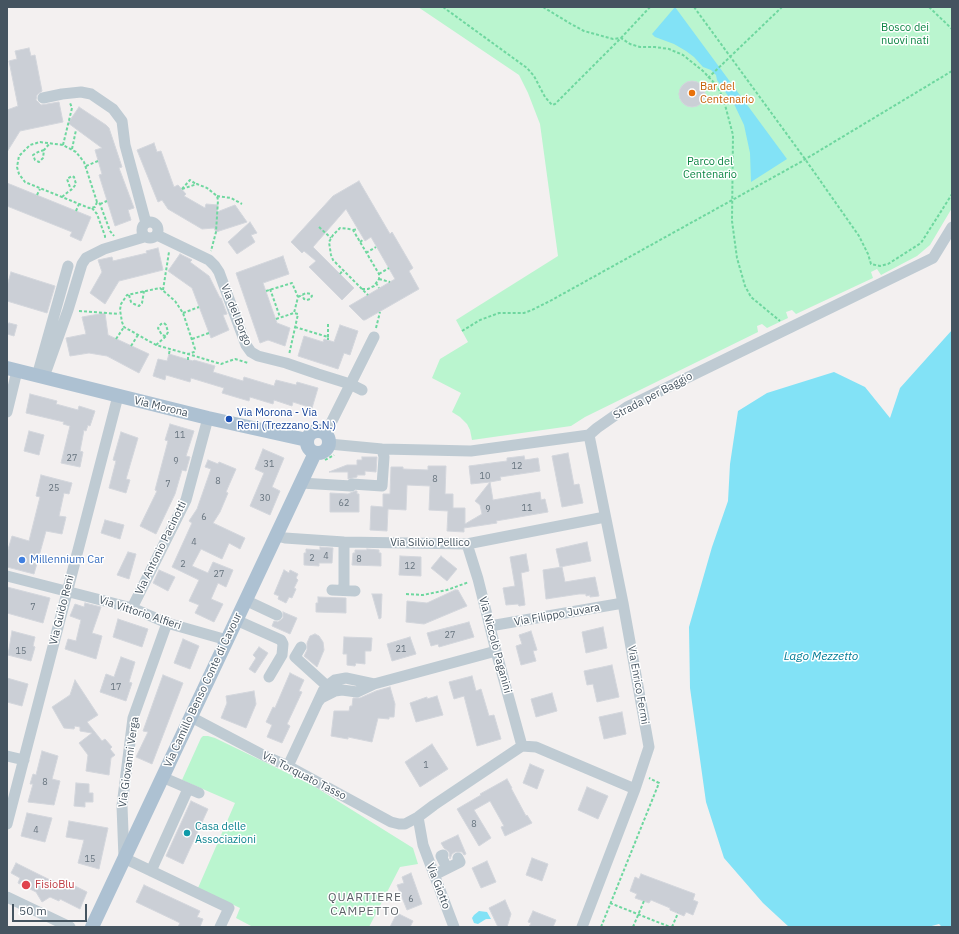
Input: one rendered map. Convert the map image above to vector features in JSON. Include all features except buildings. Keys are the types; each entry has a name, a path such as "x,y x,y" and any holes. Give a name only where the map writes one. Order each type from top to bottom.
{"main road":[{"name":"Via Morona","path":"12,369 208,418 306,440"},
{"path":"320,430 327,438 324,451 315,453 308,448 306,440 309,434 314,431 320,430"},
{"name":"Via Camillo Benso Conte di Cavour","path":"92,927 315,453"}],"street":[{"path":"43,98 81,92 90,94 113,109 122,121 125,144 146,223"},
{"path":"41,377 68,310 82,264 86,258 104,249 144,237 150,239 157,235 158,230 156,225 151,222 146,223 141,229 144,237"},
{"name":"Strada per Baggio","path":"589,435 627,407 932,258 952,227"},
{"name":"Via del Borgo","path":"157,235 209,260 219,272 246,345 251,352 258,356 350,384 362,390"},
{"path":"41,377 68,266"},
{"path":"374,337 350,384 327,438 382,449 471,451 589,435"},
{"name":"Via Morona","path":"7,412 12,369"},
{"name":"Via Guido Reni","path":"7,824 11,788 24,760 118,396"},
{"name":"Via Antonio Pacinotti","path":"132,608 186,500 208,418"},
{"name":"Via Enrico Fermi","path":"582,927 650,747 589,435"},
{"path":"301,482 351,486 352,484 382,486 384,457 382,449"},
{"name":"Via Silvio Pellico","path":"276,536 285,538 344,542 468,544 605,517"},
{"path":"332,590 349,591 344,542"},
{"name":"Via Niccolò Paganini","path":"468,544 522,746"},
{"name":"Via Vittorio Alfieri","path":"7,576 132,608 167,623 227,640"},
{"path":"245,600 277,615"},
{"name":"Via Filippo Juvara","path":"490,626 623,603"},
{"path":"236,620 281,640 283,644 282,655 268,677"},
{"name":"Via Giovanni Verga","path":"124,858 122,806 133,718 167,623"},
{"path":"301,647 296,657 327,686"},
{"path":"318,702 322,698 335,692 342,690 357,692 374,684 496,651"},
{"path":"288,766 323,691 327,686 335,680 346,678 374,684"},
{"name":"Via Torquato Tasso","path":"191,717 265,756 288,766 391,822 405,824"},
{"path":"405,824 418,817 522,746 536,747 635,789"},
{"path":"7,756 24,760"},
{"path":"162,777 198,793"},
{"path":"151,871 188,789"},
{"name":"Via Giotto","path":"418,817 423,845 449,925"},
{"name":"Via Giotto","path":"405,824 423,845"},
{"path":"443,855 441,856 447,868"},
{"path":"124,858 228,908 220,927"},
{"path":"434,875 460,862 458,858"},
{"path":"7,897 70,927"}],"path":[{"path":"443,7 527,68 534,76 545,97 552,104 555,104 622,39 650,7"},
{"path":"543,7 584,31 614,39 622,39 630,44 640,47 669,49 683,55 718,87 724,101 733,134 732,222 738,263 745,286 751,297 788,328"},
{"path":"694,7 805,159 858,236 866,250 871,264 878,266 888,264 921,243 952,194"},
{"path":"709,78 713,72 782,7"},
{"path":"929,7 952,29"},
{"path":"462,331 480,320 499,313 524,312 532,310 568,292 805,159 952,71"},
{"path":"62,94 70,102 72,108 63,145"},
{"path":"72,149 76,130"},
{"path":"104,249 103,244 105,236 97,214 92,208 30,185 21,179 17,167 18,160 23,151 30,145 40,142 50,142 63,145 80,155 86,166 97,202 100,204 110,231 122,244"},
{"path":"44,150 33,155 35,160 39,162 43,158 44,150 50,142"},
{"path":"86,166 98,161"},
{"path":"62,197 70,190 76,184 74,177 72,176 67,179 70,190"},
{"path":"197,184 182,189 190,180 208,188 217,196 231,198 242,204"},
{"path":"37,195 40,189"},
{"path":"209,260 216,232 217,196"},
{"path":"100,204 107,201"},
{"path":"92,208 97,202"},
{"path":"76,211 79,204"},
{"path":"319,227 330,238"},
{"path":"358,229 353,230 349,228 340,228 330,238 329,242 333,260 368,295"},
{"path":"353,230 379,274 379,279 376,283 371,287 362,289"},
{"path":"360,242 364,239"},
{"path":"163,290 170,241"},
{"path":"366,253 376,247"},
{"path":"379,274 389,268"},
{"path":"340,274 343,270"},
{"path":"379,279 390,282"},
{"path":"266,291 292,282 298,296 294,313"},
{"path":"376,283 379,288"},
{"path":"188,354 194,352 195,349 183,313 175,301 163,290 160,288 129,294 124,298 119,314 124,327 156,345 221,364 235,359 250,363"},
{"path":"270,289 280,318"},
{"path":"129,294 131,302 137,306 140,306 142,304 144,291"},
{"path":"298,296 309,293 312,296 308,300 302,295"},
{"path":"183,313 199,307"},
{"path":"68,310 119,314"},
{"path":"374,337 380,312"},
{"path":"286,364 298,314 294,313"},
{"path":"276,319 294,313"},
{"path":"156,345 166,336 168,328 164,323 158,328 162,335 166,336"},
{"path":"295,327 328,338 328,324"},
{"path":"116,339 124,327"},
{"path":"192,339 209,332"},
{"path":"131,346 138,335"},
{"path":"169,354 170,349"},
{"path":"188,354 188,360"},
{"path":"406,594 424,595 447,590 478,579"},
{"path":"601,927 659,783"},
{"path":"633,927 644,901"},
{"path":"610,903 671,927 678,913"}],"green space":[{"name":"Parco del Centenario","path":"418,7 952,7 952,208 930,245 917,256 881,275 877,269 871,272 873,278 796,314 792,310 786,312 788,318 767,328 762,324 757,326 758,332 585,417 571,426 472,440 467,424 452,412 461,393 432,378 440,359 468,342 456,320 558,256 540,124 519,75"},
{"path":"203,736 215,738 312,785 413,848 418,864 400,867 369,927 253,927 236,918 240,908 198,888 235,803 182,780"}],"water":[{"path":"675,7 787,159 751,182 750,153 744,125 735,106 717,80 716,75 711,70 703,67 686,51 674,44 655,37 652,34"},
{"name":"Lago Mezzetto","path":"952,330 952,927 942,927 939,924 928,927 789,927 763,903 724,858 706,802 690,688 689,627 712,547 728,501 730,464 738,411 767,393 834,372 865,387 890,418 900,388"},
{"path":"479,911 487,912 491,919 486,919 478,924 474,923 472,918"}],"place":[{"name":"Bar del Centenario","path":"692,93"},
{"name":"Via Morona - Via Reni (Trezzano S.N.)","path":"229,419"},
{"name":"Millennium Car","path":"22,560"},
{"name":"Casa delle Associazioni","path":"187,833"},
{"name":"FisioBlu","path":"26,885"}],"district":[{"name":"QUARTIERE CAMPETTO","path":"365,905"}],"park label":[{"name":"Bosco dei nuovi nati","path":"905,34"}]}
